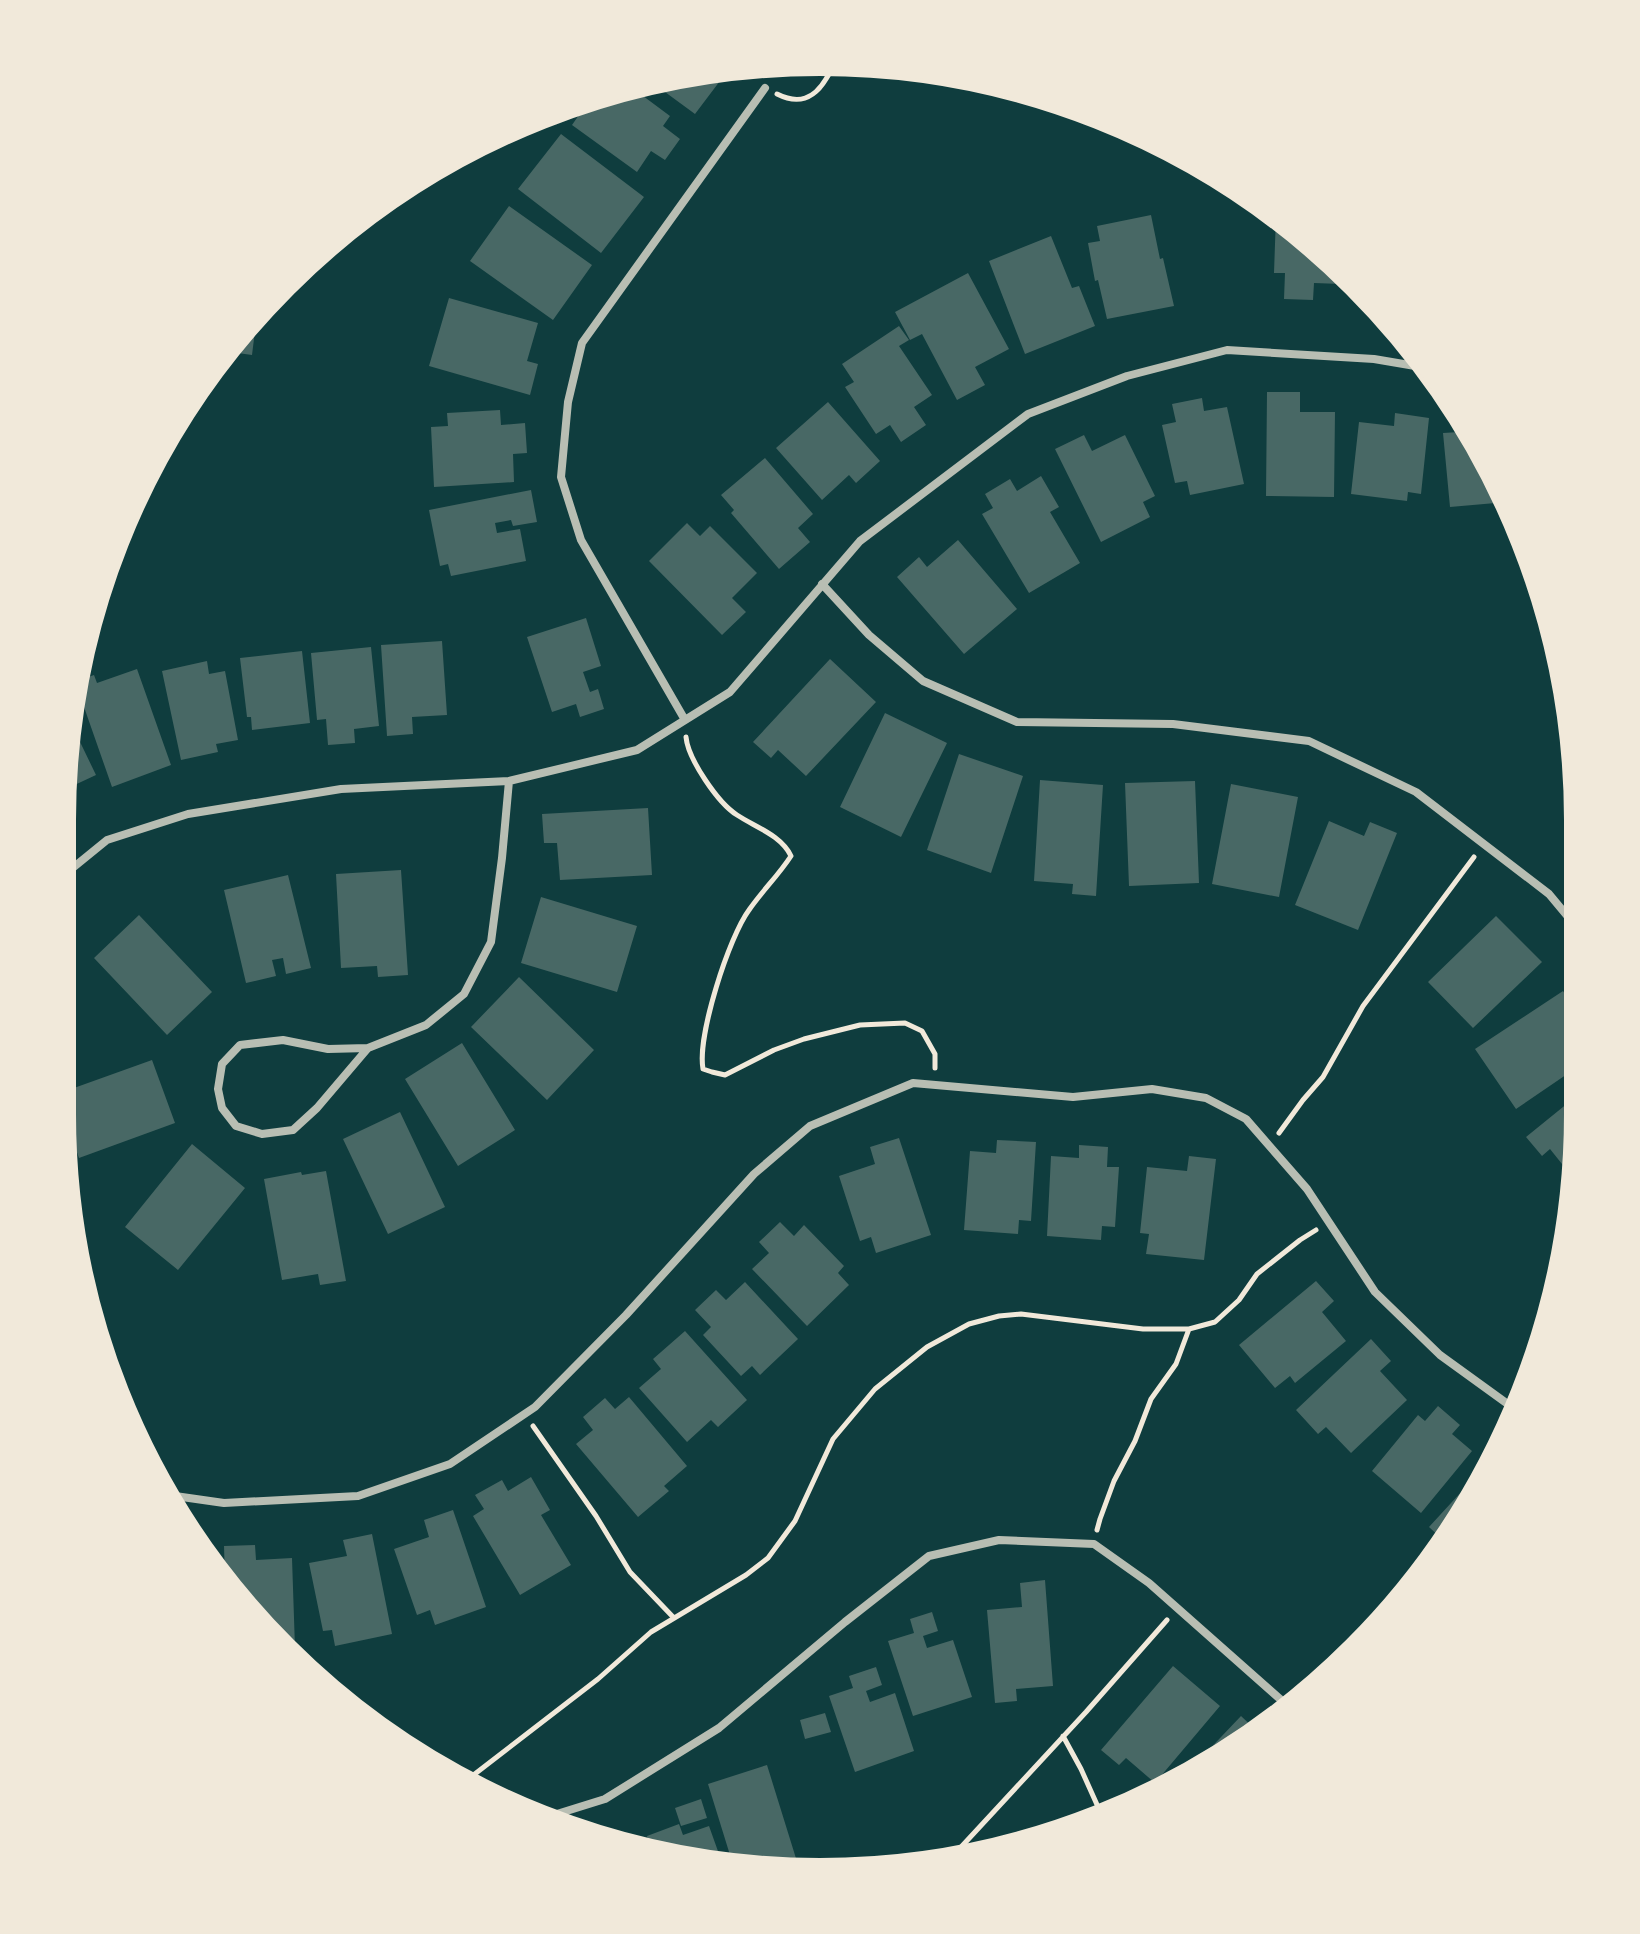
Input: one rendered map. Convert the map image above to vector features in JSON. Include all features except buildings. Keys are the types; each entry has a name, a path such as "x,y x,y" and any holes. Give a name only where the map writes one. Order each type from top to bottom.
{"street":[{"path":"685,720 581,540 561,477 568,402 582,343 765,88"},
{"path":"74,867 107,840 188,814 341,789 509,781 637,750 730,692 860,541 1028,414 1127,376 1227,350 1374,359 1411,365"},
{"path":"822,584 869,635 923,681 1017,722 1173,724 1309,741 1416,792 1549,894 1566,914"},
{"path":"368,1048 317,1108 293,1130 262,1134 236,1126 222,1108 218,1089 222,1064 240,1045 283,1040 328,1049 368,1048 426,1025 464,994 491,942 509,781"},
{"path":"180,1497 224,1503 358,1496 450,1464 535,1407 626,1315 754,1174 810,1126 913,1083 1073,1097 1152,1089 1206,1098 1246,1119 1307,1189 1375,1292 1440,1355 1507,1403"},
{"path":"561,1813 605,1799 719,1728 929,1556 999,1540 1094,1544 1149,1583 1281,1700"}],"path":[{"path":"765,88 787,99 808,99 819,91 829,74"},
{"path":"685,720 687,743 713,791 734,813 762,828 791,856 747,912 731,948 708,1020 701,1058 703,1069 725,1075 774,1050 804,1039 860,1025 905,1023 922,1031 935,1054 934,1085"},
{"path":"1270,1146 1323,1077 1363,1006 1482,843"},
{"path":"474,1775 598,1679 651,1632 746,1575 768,1558 795,1521 833,1439 875,1389 927,1347 969,1324 1021,1314 1143,1329 1189,1329 1215,1322 1239,1300 1257,1274 1329,1221"},
{"path":"1094,1544 1114,1481 1135,1441 1151,1399 1176,1364 1189,1329"},
{"path":"525,1413 596,1516 630,1572 674,1618"},
{"path":"961,1847 1178,1608"},
{"path":"1063,1736 1098,1806"}]}
